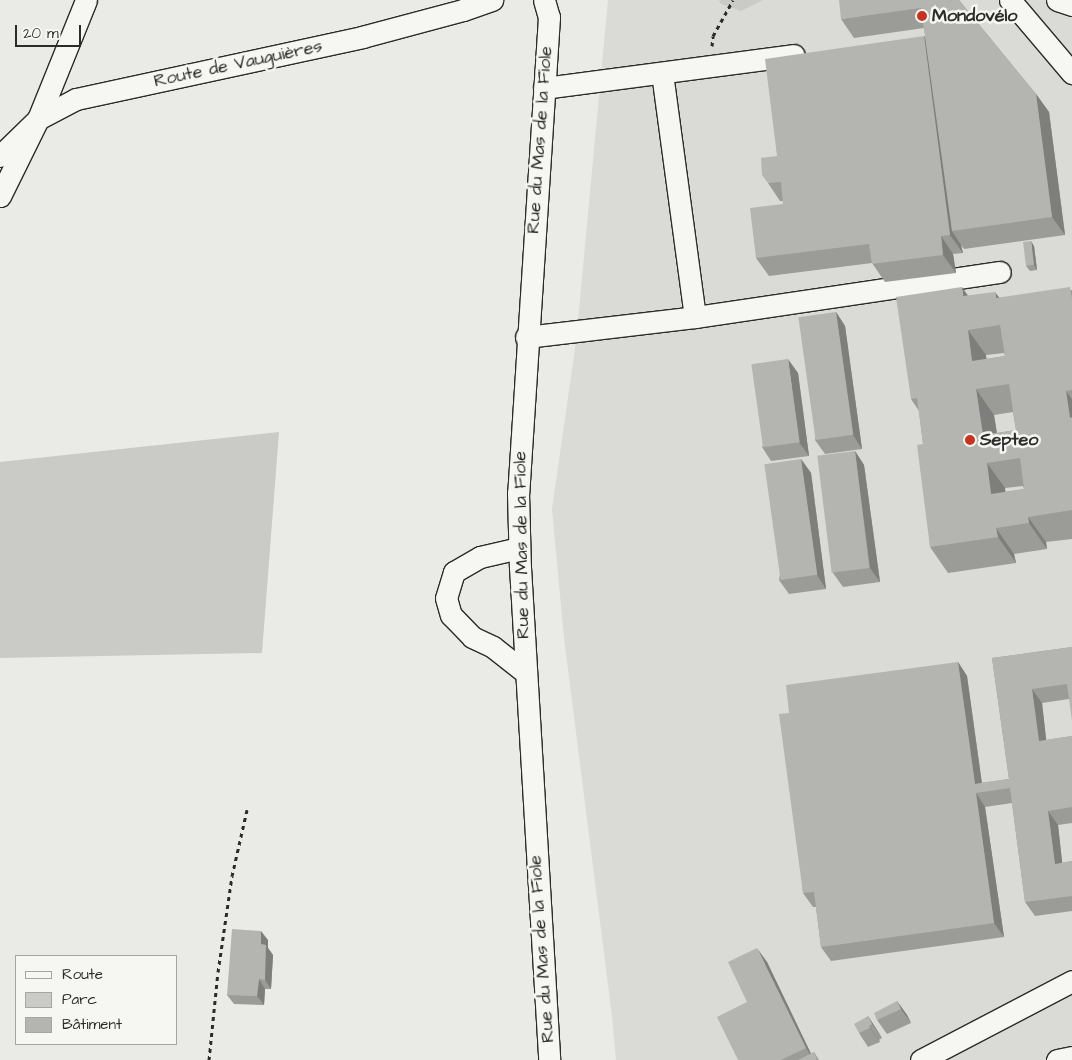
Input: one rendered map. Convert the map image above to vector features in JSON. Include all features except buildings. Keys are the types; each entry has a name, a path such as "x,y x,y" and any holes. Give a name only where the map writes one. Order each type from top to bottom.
{"street":[{"path":"0,196 38,119 86,0"},
{"name":"Route de Vauguières","path":"0,156 38,119 76,100 362,37 463,10 492,0"},
{"name":"Rue du Mas de la Fiole","path":"544,0 549,17 526,337 518,493 519,548 549,1060"},
{"path":"1010,0 1072,73"},
{"path":"1058,0 1072,5"},
{"path":"544,88 809,53"},
{"path":"662,73 695,317"},
{"path":"526,337 695,317 1000,272"},
{"path":"519,548 480,557 454,572 446,598 451,616 472,637 493,647 526,673"},
{"path":"921,1060 1072,981"},
{"path":"1057,1060 1072,1057"}],"path":[{"path":"711,66 713,36 733,0"},
{"path":"209,1060 218,972 232,876 247,810"}],"shaded area":[{"path":"608,0 1072,0 1072,1060 616,1060 564,638 552,509 576,342"}],"green space":[{"path":"719,0 763,0 741,11 721,4"},
{"path":"279,432 262,653 0,658 0,462"}],"place":[{"name":"Mondovélo","path":"922,16"},
{"name":"Septeo","path":"970,440"}]}
